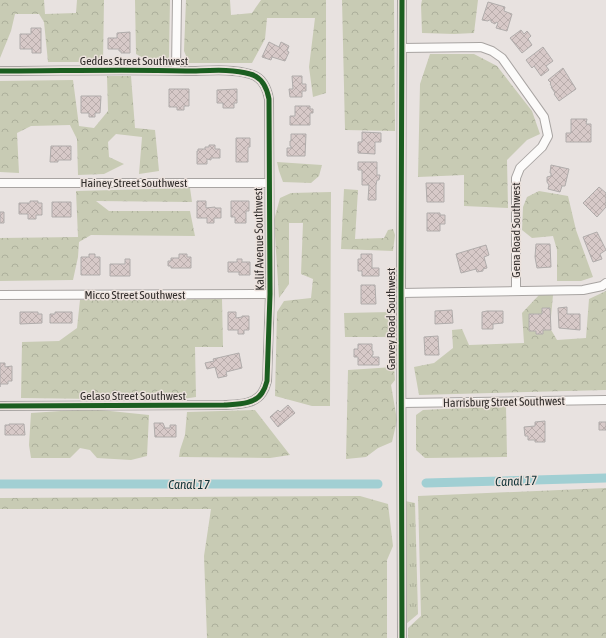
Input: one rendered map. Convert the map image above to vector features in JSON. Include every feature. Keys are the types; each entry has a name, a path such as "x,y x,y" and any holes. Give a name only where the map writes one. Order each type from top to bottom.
{"street":[{"path":"176,70 177,0"},
{"name":"Garvey Road Southwest","path":"402,0 402,638"},
{"name":"Gena Road Southwest","path":"402,48 481,47 492,51 502,58 544,117 548,136 542,147 520,168 516,178 516,290"},
{"name":"Geddes Street Southwest","path":"0,71 176,70 237,72 251,74 264,84"},
{"name":"Kalif Avenue Southwest","path":"262,393 267,381 268,372 270,294 268,182 269,99 268,91 264,84"},
{"name":"Hainey Street Southwest","path":"0,183 268,182"},
{"path":"401,293 583,290 602,286 606,283"},
{"name":"Micco Street Southwest","path":"0,295 270,294"},
{"name":"Gelaso Street Southwest","path":"0,406 247,404 256,399 262,393"},
{"name":"Harrisburg Street Southwest","path":"401,403 606,400"}],"green space":[{"path":"0,0 44,0 45,14 76,13 77,0 104,0 103,62 48,62 44,22 39,14 15,14 11,31 0,58"},
{"path":"135,0 170,0 169,58 149,61 136,54"},
{"path":"186,0 230,0 231,15 252,13 261,0 326,0 326,93 313,97 309,67 315,18 267,18 265,39 252,63 189,63 184,51"},
{"path":"342,0 394,0 395,131 345,130"},
{"path":"422,0 478,0 474,33 422,33"},
{"path":"430,54 474,54 497,66 532,111 540,134 527,140 507,160 508,208 464,206 464,175 418,177 420,84"},
{"path":"107,76 131,76 135,128 155,130 159,171 139,174 142,137 116,134 108,142 109,157 124,164 104,174 78,175 77,139 70,125 31,126 17,133 19,173 0,172 0,81 73,80 79,126 94,128 108,111"},
{"path":"277,162 322,165 319,176 311,183 283,182"},
{"path":"190,188 192,202 96,201 109,211 190,211 195,236 91,235 79,242 78,257 73,280 0,281 0,238 78,237 76,191"},
{"path":"344,189 358,190 355,239 384,238 388,230 393,229 395,235 393,251 341,249"},
{"path":"539,191 568,196 576,230 593,277 581,281 557,281 557,250 553,236 532,238 522,230 523,207 527,197"},
{"path":"331,192 330,406 312,406 275,396 277,312 284,301 311,298 313,279 301,274 303,223 289,223 289,284 279,298 274,220 280,198 291,193"},
{"path":"606,291 606,390 419,395 414,367 434,363 453,348 452,330 462,329 469,345 524,343 522,313 539,295 553,295 550,328 557,340 586,338 589,299"},
{"path":"222,299 223,347 195,347 196,397 176,400 21,398 22,342 59,341 77,328 80,300"},
{"path":"391,312 394,319 388,337 345,337 344,313"},
{"path":"394,367 395,380 391,385 397,420 392,442 378,448 366,457 346,459 348,370"},
{"path":"506,406 507,457 425,458 416,450 416,415 423,410"},
{"path":"91,409 149,415 147,456 131,460 97,458 90,450 80,448 70,458 31,458 29,445 31,413"},
{"path":"255,410 290,455 270,458 179,457 185,435 187,412"},
{"path":"606,488 606,638 408,638 408,628 421,616 418,496"},
{"path":"360,496 388,504 393,546 387,560 387,638 207,638 204,556 211,509 0,509 0,498"},
{"path":"405,501 415,503 418,614 406,624"}],"building":[{"path":"488,2 505,7 504,11 512,14 507,31 496,28 498,23 496,22 495,24 491,22 491,20 482,20"},
{"path":"31,28 41,28 41,53 32,53 32,49 20,49 20,34 31,34"},
{"path":"521,30 524,34 527,31 531,36 528,39 532,45 522,53 510,38"},
{"path":"130,32 130,53 121,53 119,49 108,49 108,38 117,38 117,33"},
{"path":"269,42 279,47 281,42 289,46 287,51 289,52 285,61 272,57 271,60 262,57"},
{"path":"543,47 553,61 546,66 549,70 541,76 534,66 532,68 526,60"},
{"path":"563,68 576,89 559,101 554,94 555,93 550,84 551,83 548,80"},
{"path":"292,76 302,76 302,84 306,84 306,91 302,91 302,97 290,97 289,89 293,89"},
{"path":"169,89 189,89 189,106 184,106 184,110 177,110 177,107 169,107"},
{"path":"237,89 237,103 234,103 234,108 223,108 223,103 217,103 217,90"},
{"path":"81,96 101,96 100,113 95,113 95,117 89,117 89,113 81,113"},
{"path":"295,106 310,106 310,109 313,109 313,113 310,113 310,125 290,125 290,116 295,116"},
{"path":"571,119 587,119 586,124 591,124 591,142 566,142 566,133 571,133"},
{"path":"362,132 381,133 381,142 375,142 375,154 358,153 358,142 362,142"},
{"path":"291,134 306,134 305,156 287,156 287,148 291,148"},
{"path":"236,138 250,138 250,147 248,147 248,162 236,162"},
{"path":"209,145 215,145 215,149 220,149 220,158 211,158 211,160 207,159 207,164 197,164 198,149 205,149 205,147 209,147"},
{"path":"51,146 71,146 71,160 58,160 58,162 50,162"},
{"path":"358,162 377,162 377,175 380,175 376,185 376,200 368,200 369,185 362,185 362,170 358,170"},
{"path":"551,165 569,169 565,186 562,186 560,192 548,189 549,185 547,182 547,177 551,176"},
{"path":"426,183 444,183 444,202 427,202"},
{"path":"599,187 606,193 606,207 597,217 583,203"},
{"path":"30,201 38,201 38,203 42,203 42,215 36,215 36,219 28,219 28,214 19,214 19,203 30,203"},
{"path":"197,201 206,201 206,208 221,208 221,218 214,218 214,223 207,223 207,218 197,218"},
{"path":"231,201 249,201 249,211 246,211 246,223 235,223 235,217 231,217"},
{"path":"52,202 71,202 71,217 52,217"},
{"path":"0,212 4,212 4,223 0,223"},
{"path":"427,213 440,213 440,215 445,215 445,224 440,224 440,231 427,231"},
{"path":"597,232 606,250 600,254 602,259 593,262 583,237"},
{"path":"536,244 550,244 551,267 537,268 535,257"},
{"path":"486,245 489,255 484,257 487,268 483,269 483,271 477,272 476,269 461,273 456,254"},
{"path":"89,254 95,254 95,257 100,257 100,275 81,275 81,257 89,257"},
{"path":"179,254 187,254 187,257 191,257 191,268 171,268 171,266 168,266 168,261 171,261 171,258 179,258"},
{"path":"361,254 372,254 372,268 379,268 379,276 362,276 362,271 358,271 358,259 361,259"},
{"path":"125,259 130,259 130,276 110,276 110,264 125,264"},
{"path":"237,259 242,259 242,262 250,262 250,275 239,275 239,272 228,272 228,262 237,262"},
{"path":"361,285 375,285 376,304 361,304"},
{"path":"567,307 567,314 580,314 580,330 559,328 558,308"},
{"path":"542,308 550,308 551,330 543,330 543,334 536,334 536,331 529,331 529,314 542,314"},
{"path":"452,310 453,323 435,324 435,311"},
{"path":"503,311 503,323 493,324 493,329 482,329 482,312"},
{"path":"20,312 38,312 38,314 42,314 42,323 20,324"},
{"path":"55,312 72,312 72,323 50,323 50,314 55,314"},
{"path":"228,312 236,312 236,318 249,316 249,330 244,330 244,334 238,334 238,330 228,330"},
{"path":"438,336 439,355 425,355 424,337"},
{"path":"358,344 372,344 372,357 379,357 379,365 358,365 358,357 354,357 354,349 358,349"},
{"path":"239,353 242,368 226,372 227,376 218,378 215,367 207,369 205,363 214,361 213,359"},
{"path":"0,363 5,363 5,367 12,366 12,381 8,381 8,384 0,384"},
{"path":"288,405 295,413 278,427 270,417 278,410 280,412"},
{"path":"545,421 545,442 528,440 528,436 525,436 524,427 535,426 535,422"},
{"path":"599,422 606,422 606,430 599,430"},
{"path":"154,423 163,423 165,428 170,428 170,425 176,425 176,437 155,437"},
{"path":"24,424 25,435 5,435 5,425"}],"waterway":[{"name":"Canal 17","path":"426,483 606,478"},
{"name":"Canal 17","path":"0,484 378,484"}],"cycle path":[{"path":"402,0 402,638"},
{"path":"0,71 226,70 254,75 261,80 267,91 269,99 270,294 267,381 262,393 255,400 240,404 224,405 0,406"}]}
